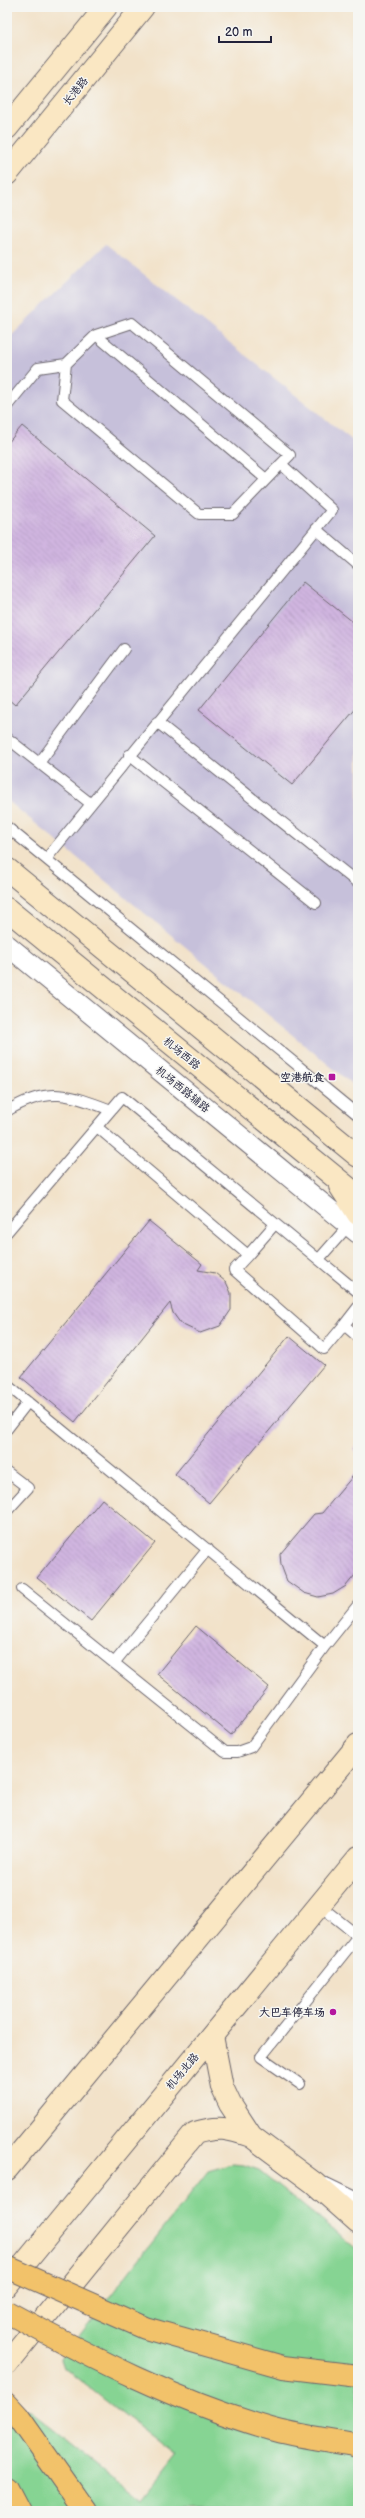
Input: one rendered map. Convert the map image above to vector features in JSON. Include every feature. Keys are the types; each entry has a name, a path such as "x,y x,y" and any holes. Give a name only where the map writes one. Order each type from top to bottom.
{"highway":[{"path":"7,2267 145,2328 284,2366 358,2376"},
{"path":"7,2312 93,2358 158,2388 272,2429 358,2446"},
{"path":"7,2404 18,2416 85,2511"},
{"path":"7,2488 19,2511"}],"main road":[{"path":"7,128 106,7"},
{"name":"长港路","path":"7,174 143,7"},
{"path":"7,869 358,1156"},
{"name":"机场西路","path":"7,909 358,1196"},
{"path":"334,1177 355,1224"},
{"path":"7,2169 358,1745"},
{"name":"机场北路","path":"7,2285 358,1858"},
{"path":"212,2036 222,2087 233,2110 251,2136"},
{"path":"7,2364 195,2134 213,2128 231,2129 251,2136 314,2183 358,2222"}],"street":[{"name":"机场西路辅路","path":"7,945 355,1224"},
{"path":"314,2183 358,2204"}],"lane":[{"path":"7,406 38,368 66,364 96,335 132,323 290,455 233,514 199,514 62,400 66,364"},
{"path":"96,335 266,479"},
{"path":"46,859 129,755 332,510 281,464"},
{"path":"316,529 358,566"},
{"path":"39,763 124,649"},
{"path":"157,722 358,883"},
{"path":"7,738 90,803"},
{"path":"129,755 316,903"},
{"path":"7,827 358,1115"},
{"path":"7,1111 24,1100 56,1093 80,1098 111,1110"},
{"path":"7,1232 122,1097 358,1292"},
{"path":"97,1127 248,1255"},
{"path":"275,1224 234,1270 324,1349 358,1307"},
{"path":"319,1259 355,1224"},
{"path":"344,1325 358,1337"},
{"path":"7,1385 208,1548 325,1646"},
{"path":"7,1429 28,1402"},
{"path":"7,1472 28,1488 7,1511"},
{"path":"114,1663 208,1548"},
{"path":"22,1589 226,1752 237,1752 251,1746 325,1646 358,1605"},
{"path":"300,2084 261,2057 358,1936 319,1905"}],"shaded area":[{"path":"106,244 358,445 358,1089 7,800 7,340"}],"green space":[{"path":"232,2164 244,2165 259,2170 358,2250 358,2511 7,2511 7,2417 14,2409 30,2410 142,2499 176,2456 64,2368 61,2359 208,2171"}],"building":[{"path":"22,426 155,536 15,705 7,698 7,444"},
{"path":"303,582 358,626 358,706 292,785 199,710"},
{"path":"149,1221 202,1264 198,1270 215,1273 226,1282 231,1293 231,1310 220,1326 200,1333 181,1324 173,1313 170,1303 75,1422 21,1377"},
{"path":"289,1336 324,1365 209,1503 175,1474"},
{"path":"358,1443 358,1454 353,1450"},
{"path":"358,1470 358,1567 355,1575 346,1586 333,1594 318,1597 304,1593 287,1581 281,1565 280,1554 314,1514 322,1513"},
{"path":"102,1499 155,1543 91,1621 37,1578"},
{"path":"196,1626 269,1687 231,1735 157,1674"}],"place":[{"name":"空港航食","path":"332,1077"},
{"name":"大巴车停车场","path":"333,2012"}]}
